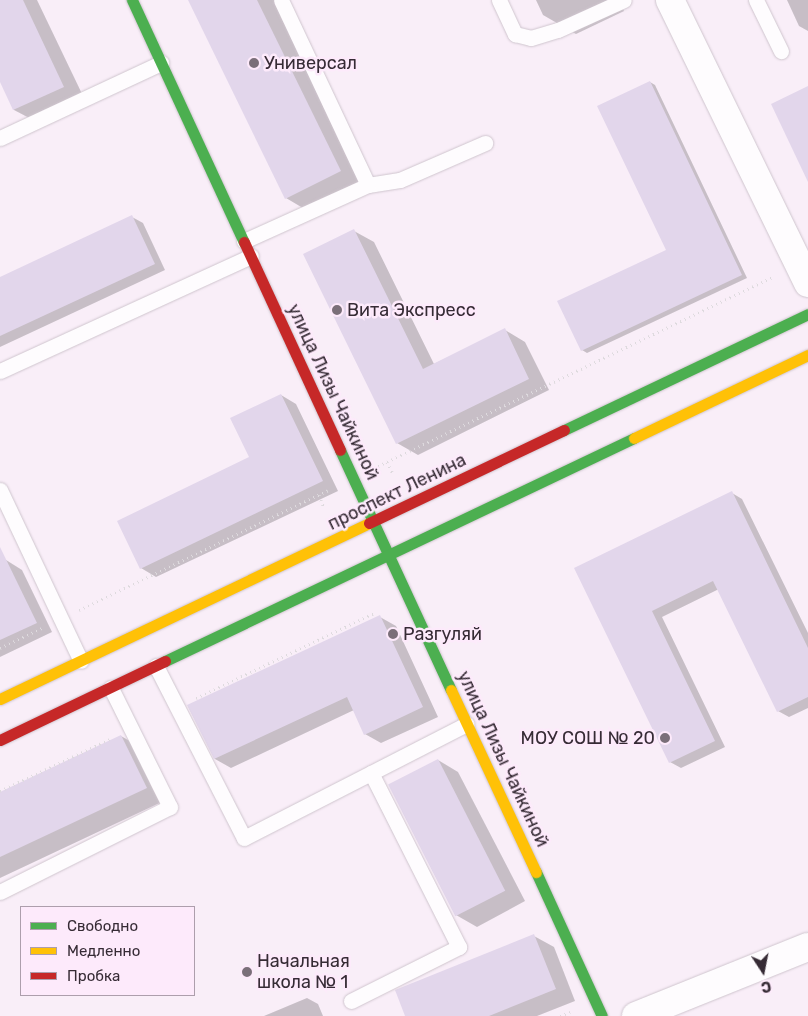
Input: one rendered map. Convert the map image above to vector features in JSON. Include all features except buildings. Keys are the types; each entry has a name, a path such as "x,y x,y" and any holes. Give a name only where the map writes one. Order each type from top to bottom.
{"main road":[{"name":"улица Лизы Чайкиной","path":"132,0 602,1016"},
{"name":"проспект Ленина","path":"0,699 374,523 808,314"},
{"path":"0,740 808,356"}],"street":[{"path":"670,0 803,273"},
{"path":"636,1016 808,947"}],"lane":[{"path":"281,0 368,185"},
{"path":"499,0 515,34 531,38 558,30 624,0"},
{"path":"756,0 780,51"},
{"path":"0,138 161,62"},
{"path":"244,241 368,185 400,180 485,142"},
{"path":"0,371 250,256"},
{"path":"0,490 81,661"},
{"path":"156,666 244,838 467,724"},
{"path":"0,892 170,807 110,688"},
{"path":"351,1001 459,948 371,774"}],"path":[{"path":"374,468 803,273"},
{"path":"387,462 393,474"},
{"path":"0,648 334,487"},
{"path":"318,495 324,508"}],"traffic: fast":[{"path":"132,0 244,242"},
{"path":"564,430 808,314"},
{"path":"165,661 634,438"},
{"path":"340,450 451,690"},
{"path":"536,872 602,1016"}],"traffic: slow":[{"path":"634,438 808,355"},
{"path":"0,699 369,523"},
{"path":"451,690 536,872"}],"traffic: jam":[{"path":"244,242 340,450"},
{"path":"369,523 564,430"},
{"path":"0,740 165,661"}],"place":[{"name":"Универсал","path":"254,63"},
{"name":"Вита Экспресс","path":"337,310"},
{"name":"Разгуляй","path":"393,634"},
{"name":"МОУ СОШ № 20","path":"665,738"},
{"name":"Начальная школа № 1","path":"247,972"}]}
